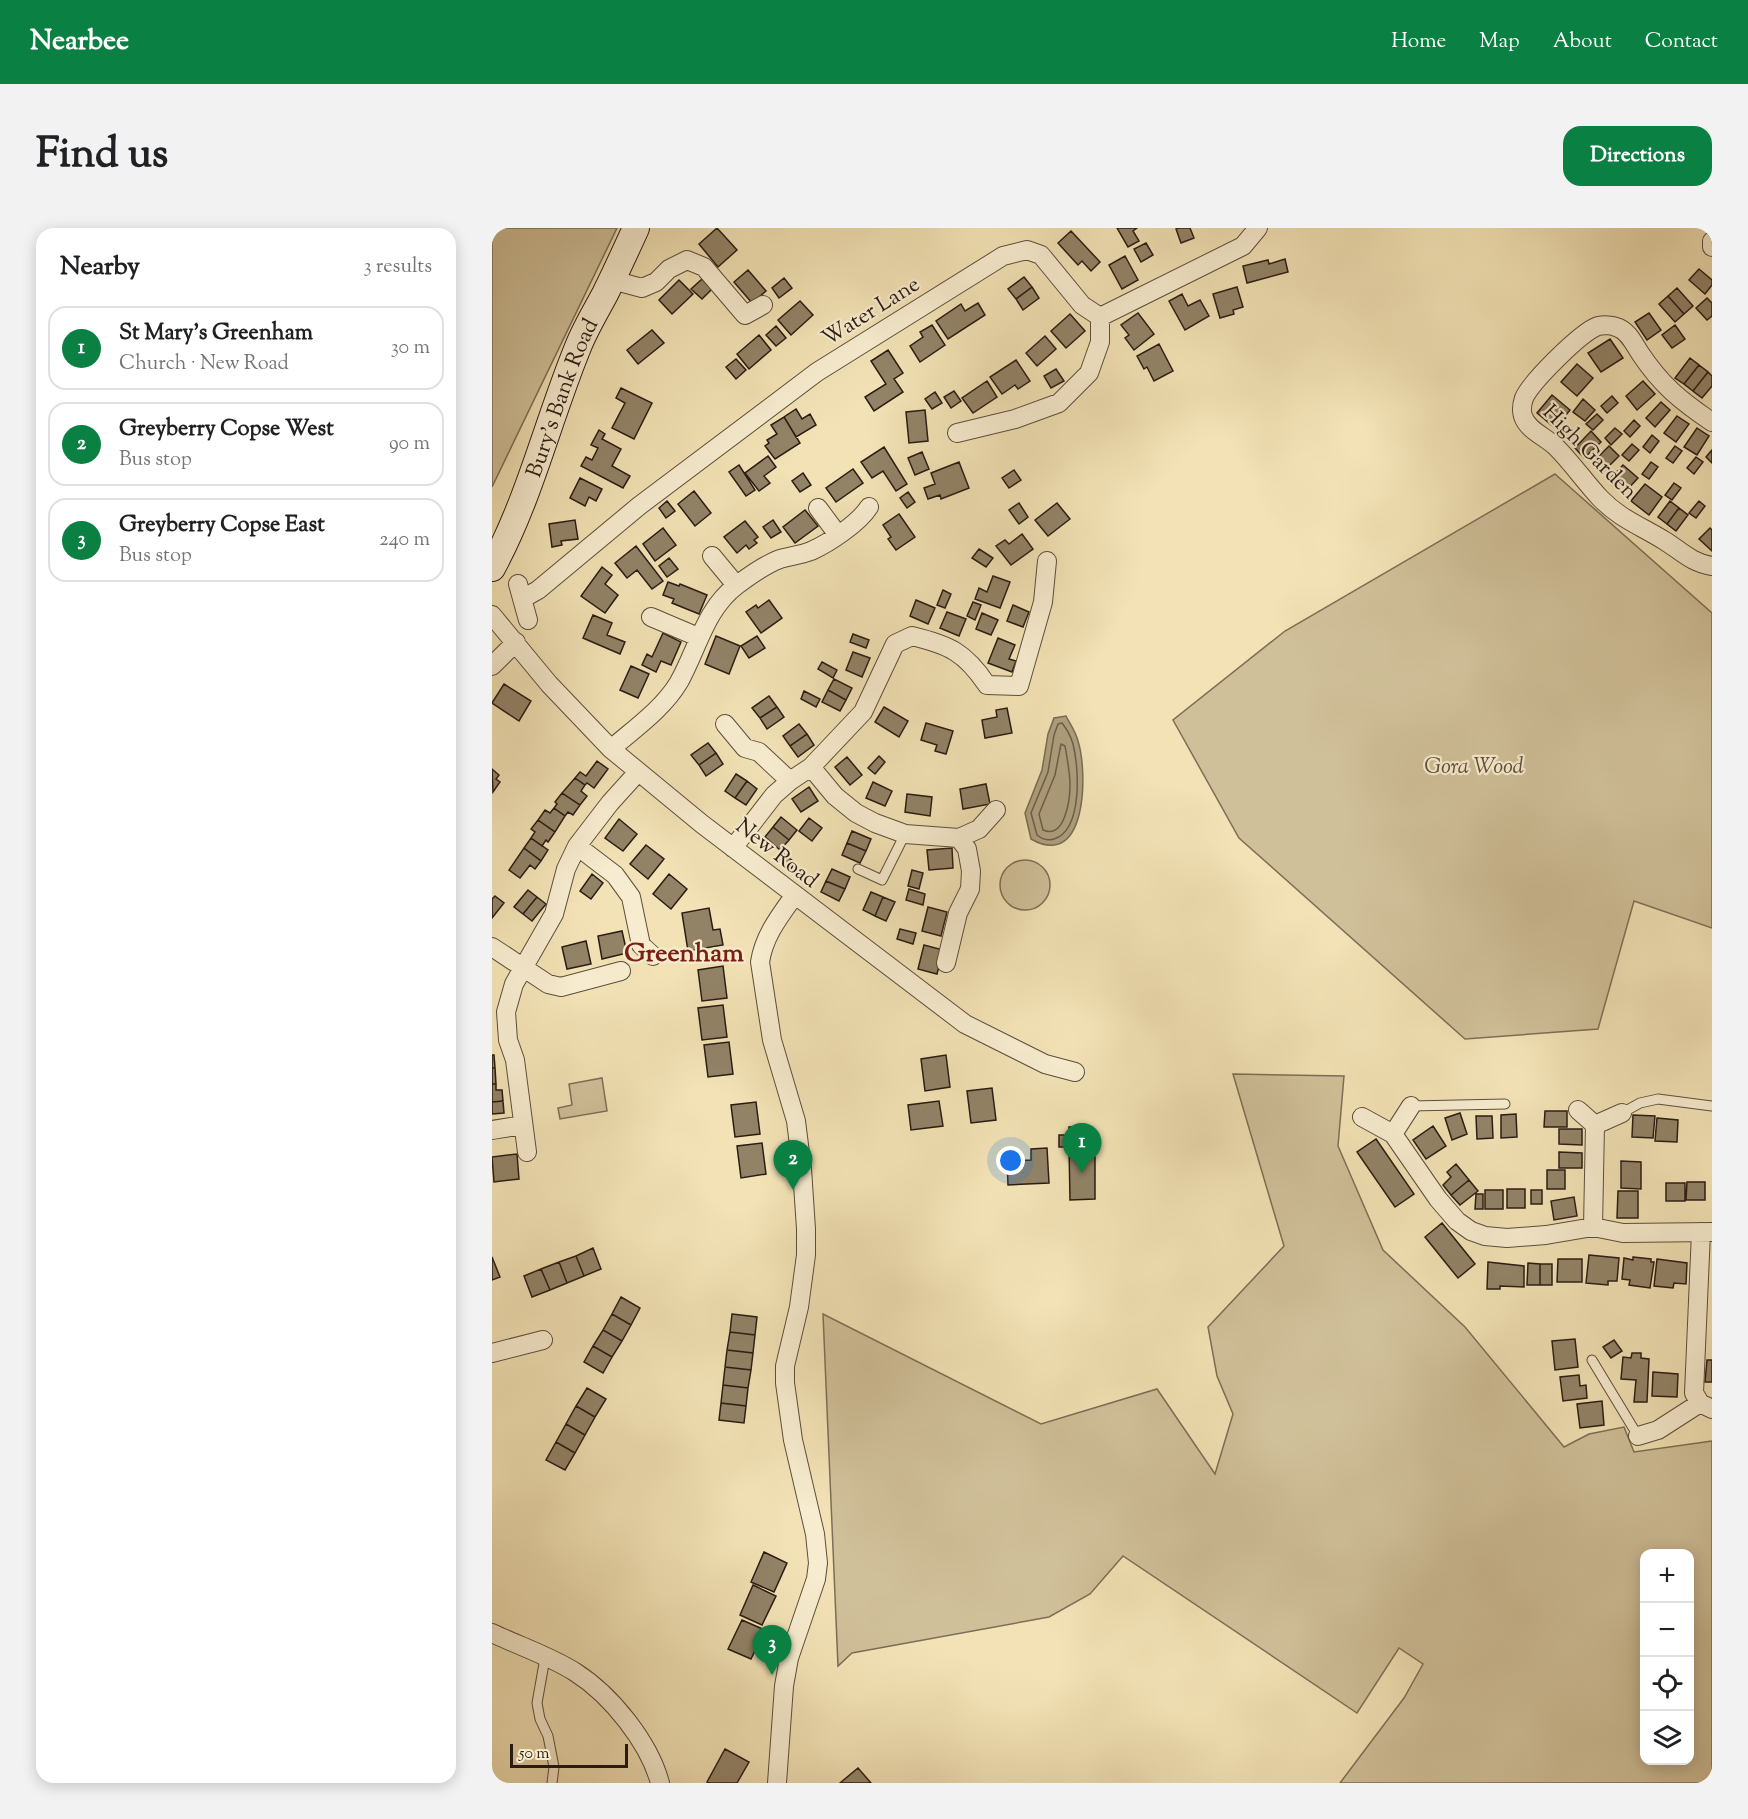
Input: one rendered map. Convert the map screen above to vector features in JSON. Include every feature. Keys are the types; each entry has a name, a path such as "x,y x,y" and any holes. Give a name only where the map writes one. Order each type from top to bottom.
{"street":[{"name":"Bury's Bank Road","path":"492,568 520,506 579,344 636,228"},
{"path":"957,433 1015,419 1059,403 1089,373 1100,342 1100,317 1243,246 1258,228"},
{"path":"1712,241 1712,247"},
{"name":"Water Lane","path":"528,620 520,592 538,590 639,506 817,372 1002,256 1027,250 1041,255 1082,305 1100,317"},
{"path":"612,280 642,288 656,282 669,269 687,260 704,267 745,315 763,305"},
{"name":"High Garden","path":"1711,566 1692,561 1663,540 1637,527 1615,511 1600,498 1551,442 1529,426 1523,418 1522,408 1524,396 1561,354 1587,333 1599,326 1607,326 1624,331 1649,368 1668,389 1682,402 1712,422"},
{"path":"611,749 661,705 679,682 712,611 736,585 779,560 809,552 838,535 858,520 869,507"},
{"path":"818,508 838,535"},
{"path":"712,556 736,585"},
{"path":"733,848 774,795 811,767 863,712 895,644 912,636 944,644 975,666 987,685 1019,686 1043,602 1047,561"},
{"name":"New Road","path":"492,615 549,684 611,749 794,896 965,1024 1045,1064 1075,1072"},
{"path":"651,617 698,638"},
{"path":"492,666 516,642"},
{"path":"724,724 745,748 759,752 790,781"},
{"path":"811,767 835,796 856,813 876,824 905,834 959,838 979,829 996,810"},
{"path":"527,1152 515,1060 508,1040 506,1012 514,984 554,914 566,869 577,846 610,803 638,772"},
{"path":"946,963 958,913 970,889 971,872 967,849 959,838"},
{"path":"577,846 615,875 631,897 641,945 653,956"},
{"path":"777,1783 784,1686 789,1658 816,1579 818,1563 815,1534 793,1440 784,1383 799,1307 806,1255 802,1169 796,1121 772,1040 760,962 769,932 794,896"},
{"path":"492,947 548,984 561,987 621,971"},
{"path":"1394,1134 1411,1106"},
{"path":"1578,1110 1595,1125 1593,1227"},
{"path":"1595,1125 1622,1113"},
{"path":"1362,1117 1394,1134 1438,1199 1457,1221 1471,1231 1485,1236 1507,1238 1546,1235 1593,1227 1623,1233 1707,1232 1694,1386 1694,1394 1706,1406 1658,1430 1638,1436"},
{"path":"492,1131 523,1125"},
{"path":"492,1353 543,1340"},
{"path":"492,1633 573,1670 586,1679 616,1708 637,1734 651,1756 660,1783"}],"lane":[{"path":"858,868 882,880 905,834"},
{"path":"1622,1113 1640,1103 1658,1099 1712,1106"},
{"path":"1411,1106 1505,1104"},
{"path":"1592,1360 1638,1436"},
{"path":"545,1658 537,1703 540,1719 548,1736 554,1767 552,1783"}],"green space":[{"path":"492,228 617,228 492,487"},
{"name":"Gora Wood","path":"1555,474 1712,613 1712,928 1634,901 1598,1029 1465,1039 1239,838 1173,720 1285,631"},
{"path":"1020,860 1030,860 1043,867 1050,880 1050,890 1043,903 1030,910 1020,910 1011,906 1004,899 1000,890 1000,880 1004,871 1011,864"},
{"path":"1233,1074 1344,1076 1338,1146 1383,1250 1465,1327 1564,1447 1589,1434 1624,1427 1634,1452 1712,1441 1712,1783 1340,1783 1404,1698 1423,1664 1399,1648 1357,1713 1123,1556 1090,1594 1049,1617 852,1653 838,1666 823,1314 1041,1424 1157,1389 1215,1474 1233,1414 1217,1376 1208,1327 1284,1246"},
{"path":"602,1078 607,1111 560,1119 558,1108 572,1105 569,1084"}],"water":[{"path":"1066,716 1078,741 1083,774 1082,795 1079,814 1073,830 1063,842 1050,845 1031,839 1025,813 1042,770 1048,734 1054,718"}],"building":[{"path":"717,228 737,250 718,267 699,244"},
{"path":"1117,228 1137,228 1133,231 1139,241 1128,247"},
{"path":"1190,228 1194,238 1181,243 1176,229"},
{"path":"1071,231 1100,262 1091,271 1082,261 1078,265 1058,243"},
{"path":"1146,243 1153,255 1141,262 1134,249"},
{"path":"1125,256 1138,280 1122,289 1109,265"},
{"path":"1285,259 1288,272 1247,283 1243,266 1268,260 1269,264"},
{"path":"1699,269 1712,280 1712,285 1705,294 1689,280"},
{"path":"748,270 766,291 752,303 734,282"},
{"path":"1024,277 1032,287 1016,299 1008,289"},
{"path":"784,278 792,288 779,298 772,288"},
{"path":"702,279 712,289 702,299 691,289"},
{"path":"679,280 693,294 672,314 659,300"},
{"path":"1032,287 1039,298 1023,310 1016,299"},
{"path":"1237,287 1243,307 1233,310 1234,314 1220,318 1213,294"},
{"path":"1677,288 1693,306 1684,314 1668,296"},
{"path":"1182,294 1188,306 1200,300 1209,316 1185,330 1169,301"},
{"path":"1668,296 1684,314 1675,322 1659,304"},
{"path":"1707,298 1712,303 1712,316 1707,320 1696,308"},
{"path":"800,301 813,315 791,335 778,320"},
{"path":"978,303 985,315 948,339 936,321 961,304 965,311"},
{"path":"1138,313 1154,334 1134,350 1125,338 1129,335 1121,325"},
{"path":"1649,313 1661,330 1647,340 1635,322"},
{"path":"1070,314 1085,331 1066,348 1051,331"},
{"path":"932,325 945,345 920,362 910,346 923,337 920,332"},
{"path":"1675,325 1685,339 1672,348 1662,335"},
{"path":"776,326 786,338 776,346 766,335"},
{"path":"652,330 664,343 638,364 627,350"},
{"path":"759,335 771,350 749,369 737,354"},
{"path":"1045,336 1056,349 1037,366 1026,353"},
{"path":"1610,339 1623,358 1601,372 1588,353"},
{"path":"1159,344 1173,371 1154,381 1147,367 1144,369 1137,356"},
{"path":"888,350 903,373 894,379 903,392 874,411 865,397 886,384 871,361"},
{"path":"1690,358 1699,365 1684,384 1675,378"},
{"path":"736,359 746,370 736,379 726,367"},
{"path":"1016,360 1030,381 1018,389 1015,385 1002,394 990,377"},
{"path":"1577,364 1593,378 1577,396 1561,382"},
{"path":"1699,365 1708,372 1693,391 1684,384"},
{"path":"1056,369 1064,381 1051,388 1044,376"},
{"path":"1708,372 1712,376 1712,386 1702,398 1693,391"},
{"path":"987,381 997,397 973,413 962,398"},
{"path":"1643,381 1655,394 1637,410 1626,396"},
{"path":"621,388 652,403 634,439 612,428 625,403 616,398"},
{"path":"954,391 961,401 951,408 944,397"},
{"path":"935,392 942,403 932,409 925,399"},
{"path":"1552,395 1570,410 1555,428 1537,413"},
{"path":"1612,396 1618,403 1607,413 1601,406"},
{"path":"1583,399 1595,410 1585,421 1573,412"},
{"path":"1661,402 1670,410 1655,427 1646,418"},
{"path":"796,409 802,419 810,414 816,425 796,437 784,417"},
{"path":"925,410 928,441 909,443 906,412"},
{"path":"1597,414 1603,420 1593,430 1586,424"},
{"path":"1677,416 1689,424 1676,442 1664,433"},
{"path":"784,417 800,443 775,459 765,446 769,443 767,440 777,434 771,425"},
{"path":"1634,420 1640,426 1630,437 1624,431"},
{"path":"1615,428 1622,434 1611,445 1605,438"},
{"path":"1697,428 1709,436 1697,455 1684,447"},
{"path":"599,430 605,434 602,439 621,449 612,466 630,476 623,488 581,466 586,457 592,460 598,448 591,445"},
{"path":"1591,431 1601,442 1584,458 1575,448"},
{"path":"1652,435 1659,441 1650,453 1643,447"},
{"path":"1632,444 1639,450 1629,461 1622,455"},
{"path":"1609,446 1619,456 1603,472 1593,462"},
{"path":"1675,446 1682,451 1673,463 1666,458"},
{"path":"884,447 907,484 896,491 883,471 872,478 861,462"},
{"path":"1712,450 1712,463 1706,457"},
{"path":"922,452 929,469 915,475 908,458"},
{"path":"768,456 776,467 764,476 770,483 759,491 745,473"},
{"path":"1696,457 1703,462 1694,474 1687,468"},
{"path":"959,462 969,488 941,499 940,495 928,499 924,488 935,484 931,473"},
{"path":"1651,462 1658,467 1649,479 1642,474"},
{"path":"739,465 755,490 746,496 729,472"},
{"path":"1623,465 1638,478 1623,494 1608,481"},
{"path":"853,469 863,483 836,502 826,488"},
{"path":"1014,470 1021,480 1009,488 1002,478"},
{"path":"803,473 811,485 800,492 792,481"},
{"path":"580,478 602,489 596,501 589,497 585,506 570,498"},
{"path":"1674,483 1681,488 1672,500 1665,495"},
{"path":"1645,484 1662,497 1649,515 1631,501"},
{"path":"694,491 711,513 695,526 678,504"},
{"path":"908,492 915,502 907,508 900,498"},
{"path":"667,501 675,511 666,518 659,508"},
{"path":"1670,501 1679,508 1667,524 1658,517"},
{"path":"1699,501 1705,506 1696,518 1689,513"},
{"path":"1019,503 1028,517 1019,524 1009,510"},
{"path":"1057,503 1070,519 1048,536 1035,520"},
{"path":"1679,508 1688,515 1676,531 1667,524"},
{"path":"805,510 818,526 795,543 783,527"},
{"path":"899,514 915,537 896,550 888,539 891,537 883,525"},
{"path":"575,520 578,539 561,541 562,545 552,547 549,524"},
{"path":"773,520 781,532 771,538 763,527"},
{"path":"745,521 758,537 754,540 757,543 749,549 746,545 737,553 724,537"},
{"path":"663,528 676,545 655,561 643,544"},
{"path":"1710,528 1712,530 1712,551 1699,539"},
{"path":"1022,534 1033,549 1011,565 996,546 1005,540 1009,544"},
{"path":"636,546 663,581 652,589 637,570 627,578 615,563"},
{"path":"979,549 993,558 986,567 972,558"},
{"path":"669,558 678,569 667,577 659,566"},
{"path":"602,567 612,575 605,584 618,595 605,613 581,596"},
{"path":"993,576 1010,582 1000,608 975,599 979,588 987,592"},
{"path":"668,582 679,586 680,584 707,595 699,614 672,603 674,599 663,595"},
{"path":"943,590 951,594 945,608 937,605"},
{"path":"769,600 782,618 761,633 746,612 756,605 758,608"},
{"path":"916,600 935,608 928,624 910,616"},
{"path":"973,602 981,605 975,620 967,616"},
{"path":"1013,605 1029,612 1023,627 1007,621"},
{"path":"947,612 966,619 959,636 940,628"},
{"path":"982,613 998,620 991,635 976,629"},
{"path":"593,615 612,623 607,635 625,642 620,654 583,638"},
{"path":"663,633 681,642 671,665 661,661 656,672 642,665 647,654 652,657"},
{"path":"853,634 869,640 866,648 850,642"},
{"path":"716,636 740,646 729,674 705,664"},
{"path":"757,636 765,648 749,658 741,646"},
{"path":"998,638 1015,645 1009,659 1016,661 1012,672 988,663"},
{"path":"853,652 870,658 862,677 846,670"},
{"path":"822,662 837,670 833,678 818,669"},
{"path":"631,666 649,674 638,698 620,690"},
{"path":"834,679 852,688 846,700 828,690"},
{"path":"504,684 531,701 519,721 492,703"},
{"path":"828,690 846,700 840,711 822,702"},
{"path":"804,691 820,699 816,707 801,699"},
{"path":"769,696 777,707 760,718 752,708"},
{"path":"777,707 784,717 767,729 760,718"},
{"path":"884,707 908,721 899,737 875,722"},
{"path":"1007,708 1012,733 985,738 982,720 997,717 996,710"},
{"path":"926,723 953,731 946,754 935,751 937,745 921,740"},
{"path":"799,724 807,734 790,746 783,736"},
{"path":"807,734 814,745 798,757 790,746"},
{"path":"708,743 716,753 699,765 691,755"},
{"path":"716,753 723,764 706,776 699,765"},
{"path":"879,756 885,762 875,774 868,768"},
{"path":"847,757 862,775 850,785 835,767"},
{"path":"597,761 608,769 594,788 575,778 580,772 586,776"},
{"path":"492,769 499,775 496,779 500,782 493,792"},
{"path":"736,774 747,781 735,798 725,791"},
{"path":"575,778 585,785 581,791 587,796 580,805 562,793"},
{"path":"747,781 757,789 746,805 735,798"},
{"path":"873,782 892,791 885,806 866,798"},
{"path":"986,784 990,804 963,809 960,789"},
{"path":"809,787 818,801 801,812 792,799"},
{"path":"562,793 580,805 573,815 568,812 565,816 554,808 557,804 555,802"},
{"path":"907,794 932,797 930,816 905,812"},
{"path":"554,808 565,816 555,832 538,820 545,810 550,813"},
{"path":"781,817 797,830 789,840 773,827"},
{"path":"809,818 822,828 812,841 799,831"},
{"path":"619,819 637,834 623,851 605,838"},
{"path":"538,820 555,832 542,846 531,838 535,832 531,829"},
{"path":"773,827 789,840 780,850 765,837"},
{"path":"852,831 871,839 866,851 847,843"},
{"path":"531,838 548,850 541,861 524,848"},
{"path":"847,843 866,851 860,863 842,855"},
{"path":"646,845 664,859 648,879 630,864"},
{"path":"524,848 541,861 535,869 530,865 520,878 509,870"},
{"path":"952,848 953,868 929,870 927,850"},
{"path":"783,853 795,863 790,870 777,859"},
{"path":"832,869 850,877 845,889 826,881"},
{"path":"912,870 923,873 919,889 908,886"},
{"path":"592,874 603,883 591,899 580,891"},
{"path":"669,874 687,889 671,909 653,894"},
{"path":"826,881 845,889 839,901 821,892"},
{"path":"909,889 925,894 923,905 906,900"},
{"path":"528,890 537,897 523,914 514,907"},
{"path":"871,892 883,897 875,916 863,910"},
{"path":"495,896 504,903 492,918 492,899"},
{"path":"537,897 546,904 532,921 523,914"},
{"path":"883,897 895,902 886,921 875,916"},
{"path":"928,907 947,912 941,936 922,931"},
{"path":"709,908 713,930 720,929 723,945 688,951 682,913"},
{"path":"900,929 916,933 913,944 897,939"},
{"path":"622,931 627,953 602,959 598,936"},
{"path":"586,941 591,964 567,969 562,947"},
{"path":"924,945 943,950 937,974 918,969"},
{"path":"723,966 727,998 702,1001 698,970"},
{"path":"723,1005 727,1037 702,1040 698,1008"},
{"path":"729,1042 733,1074 708,1077 704,1045"},
{"path":"492,1055 494,1055 495,1068 492,1068"},
{"path":"946,1055 950,1087 925,1091 921,1059"},
{"path":"492,1068 495,1068 496,1084 492,1084"},
{"path":"492,1084 496,1084 496,1090 502,1090 503,1101 492,1102"},
{"path":"992,1088 996,1120 971,1123 967,1091"},
{"path":"503,1101 504,1113 492,1114 492,1102"},
{"path":"939,1101 943,1126 911,1130 908,1105"},
{"path":"756,1102 760,1134 735,1137 731,1105"},
{"path":"1545,1111 1567,1111 1567,1127 1544,1127"},
{"path":"1460,1113 1467,1134 1452,1140 1445,1118"},
{"path":"1516,1114 1517,1137 1501,1138 1501,1115"},
{"path":"1633,1115 1655,1116 1653,1138 1632,1137"},
{"path":"1476,1116 1492,1116 1493,1138 1477,1139"},
{"path":"1657,1118 1678,1120 1677,1142 1655,1141"},
{"path":"1087,1126 1087,1138 1095,1138 1095,1199 1070,1200 1069,1147 1059,1147 1059,1135 1069,1135 1069,1127"},
{"path":"1433,1126 1446,1146 1426,1159 1413,1140"},
{"path":"1559,1129 1582,1129 1582,1145 1559,1144"},
{"path":"1376,1139 1414,1194 1395,1207 1357,1152"},
{"path":"762,1143 766,1174 741,1178 737,1146"},
{"path":"1047,1148 1049,1183 1008,1185 1007,1161 1031,1160 1031,1149"},
{"path":"1559,1152 1582,1153 1582,1168 1559,1168"},
{"path":"517,1154 519,1179 494,1182 492,1157"},
{"path":"1621,1161 1641,1162 1641,1189 1621,1188"},
{"path":"1456,1164 1469,1180 1451,1195 1443,1185 1451,1177 1447,1172"},
{"path":"1547,1170 1565,1170 1565,1189 1547,1189"},
{"path":"1469,1180 1478,1191 1460,1205 1451,1195"},
{"path":"1687,1182 1705,1182 1705,1200 1686,1200"},
{"path":"1666,1183 1685,1183 1685,1201 1666,1201"},
{"path":"1507,1189 1525,1189 1525,1208 1507,1208"},
{"path":"1485,1190 1503,1190 1503,1209 1485,1209"},
{"path":"1531,1190 1542,1190 1542,1204 1531,1204"},
{"path":"1618,1191 1638,1191 1638,1218 1617,1218"},
{"path":"1476,1194 1483,1194 1483,1209 1475,1209"},
{"path":"1574,1197 1577,1216 1554,1220 1551,1201"},
{"path":"1442,1223 1475,1264 1458,1278 1425,1237"},
{"path":"593,1248 601,1269 584,1276 576,1256"},
{"path":"1589,1255 1619,1258 1617,1281 1608,1281 1608,1285 1586,1283"},
{"path":"576,1256 584,1276 567,1283 559,1262"},
{"path":"492,1257 500,1277 492,1280"},
{"path":"1633,1257 1651,1259 1651,1262 1654,1262 1650,1288 1629,1285 1630,1280 1622,1279 1624,1258 1633,1260"},
{"path":"1558,1259 1582,1259 1582,1282 1557,1282"},
{"path":"1657,1259 1687,1263 1686,1284 1674,1283 1673,1288 1654,1286"},
{"path":"559,1262 567,1283 550,1290 541,1269"},
{"path":"1488,1262 1524,1266 1524,1287 1500,1286 1500,1289 1487,1289"},
{"path":"1528,1263 1540,1264 1540,1285 1527,1285"},
{"path":"1540,1264 1552,1264 1552,1285 1540,1285"},
{"path":"541,1269 550,1290 532,1297 524,1276"},
{"path":"621,1297 640,1308 631,1325 612,1314"},
{"path":"612,1314 631,1325 622,1341 603,1330"},
{"path":"732,1314 757,1317 755,1335 730,1332"},
{"path":"603,1330 622,1341 612,1357 593,1346"},
{"path":"730,1332 755,1335 753,1353 727,1350"},
{"path":"1575,1339 1578,1367 1555,1370 1552,1341"},
{"path":"1614,1340 1622,1351 1611,1358 1603,1347"},
{"path":"593,1346 612,1357 603,1373 584,1362"},
{"path":"727,1350 753,1353 751,1370 725,1367"},
{"path":"1632,1353 1641,1353 1641,1358 1649,1359 1647,1402 1634,1402 1636,1380 1621,1379 1623,1357 1631,1358"},
{"path":"1707,1360 1712,1360 1712,1382 1705,1382"},
{"path":"725,1367 751,1370 748,1388 723,1385"},
{"path":"1653,1372 1678,1374 1677,1397 1652,1396"},
{"path":"1579,1375 1580,1386 1586,1385 1587,1398 1563,1401 1560,1377"},
{"path":"723,1385 748,1388 746,1406 721,1403"},
{"path":"587,1388 606,1399 595,1417 576,1406"},
{"path":"1602,1401 1604,1425 1580,1428 1577,1404"},
{"path":"721,1403 746,1406 744,1423 719,1420"},
{"path":"576,1406 595,1417 585,1435 566,1424"},
{"path":"566,1424 585,1435 575,1453 556,1442"},
{"path":"556,1442 575,1453 565,1470 546,1460"},
{"path":"764,1552 787,1563 774,1592 751,1582"},
{"path":"753,1585 776,1596 762,1625 740,1615"},
{"path":"742,1620 765,1630 751,1659 728,1649"},
{"path":"725,1749 749,1762 737,1783 707,1782"},
{"path":"858,1768 871,1783 840,1783"}],"place":[{"name":"St Mary's Greenham","path":"1082,1173"},
{"name":"Greyberry Copse West","path":"793,1190"},
{"name":"Greyberry Copse East","path":"772,1675"}],"district":[{"name":"Greenham","path":"684,952"}]}
